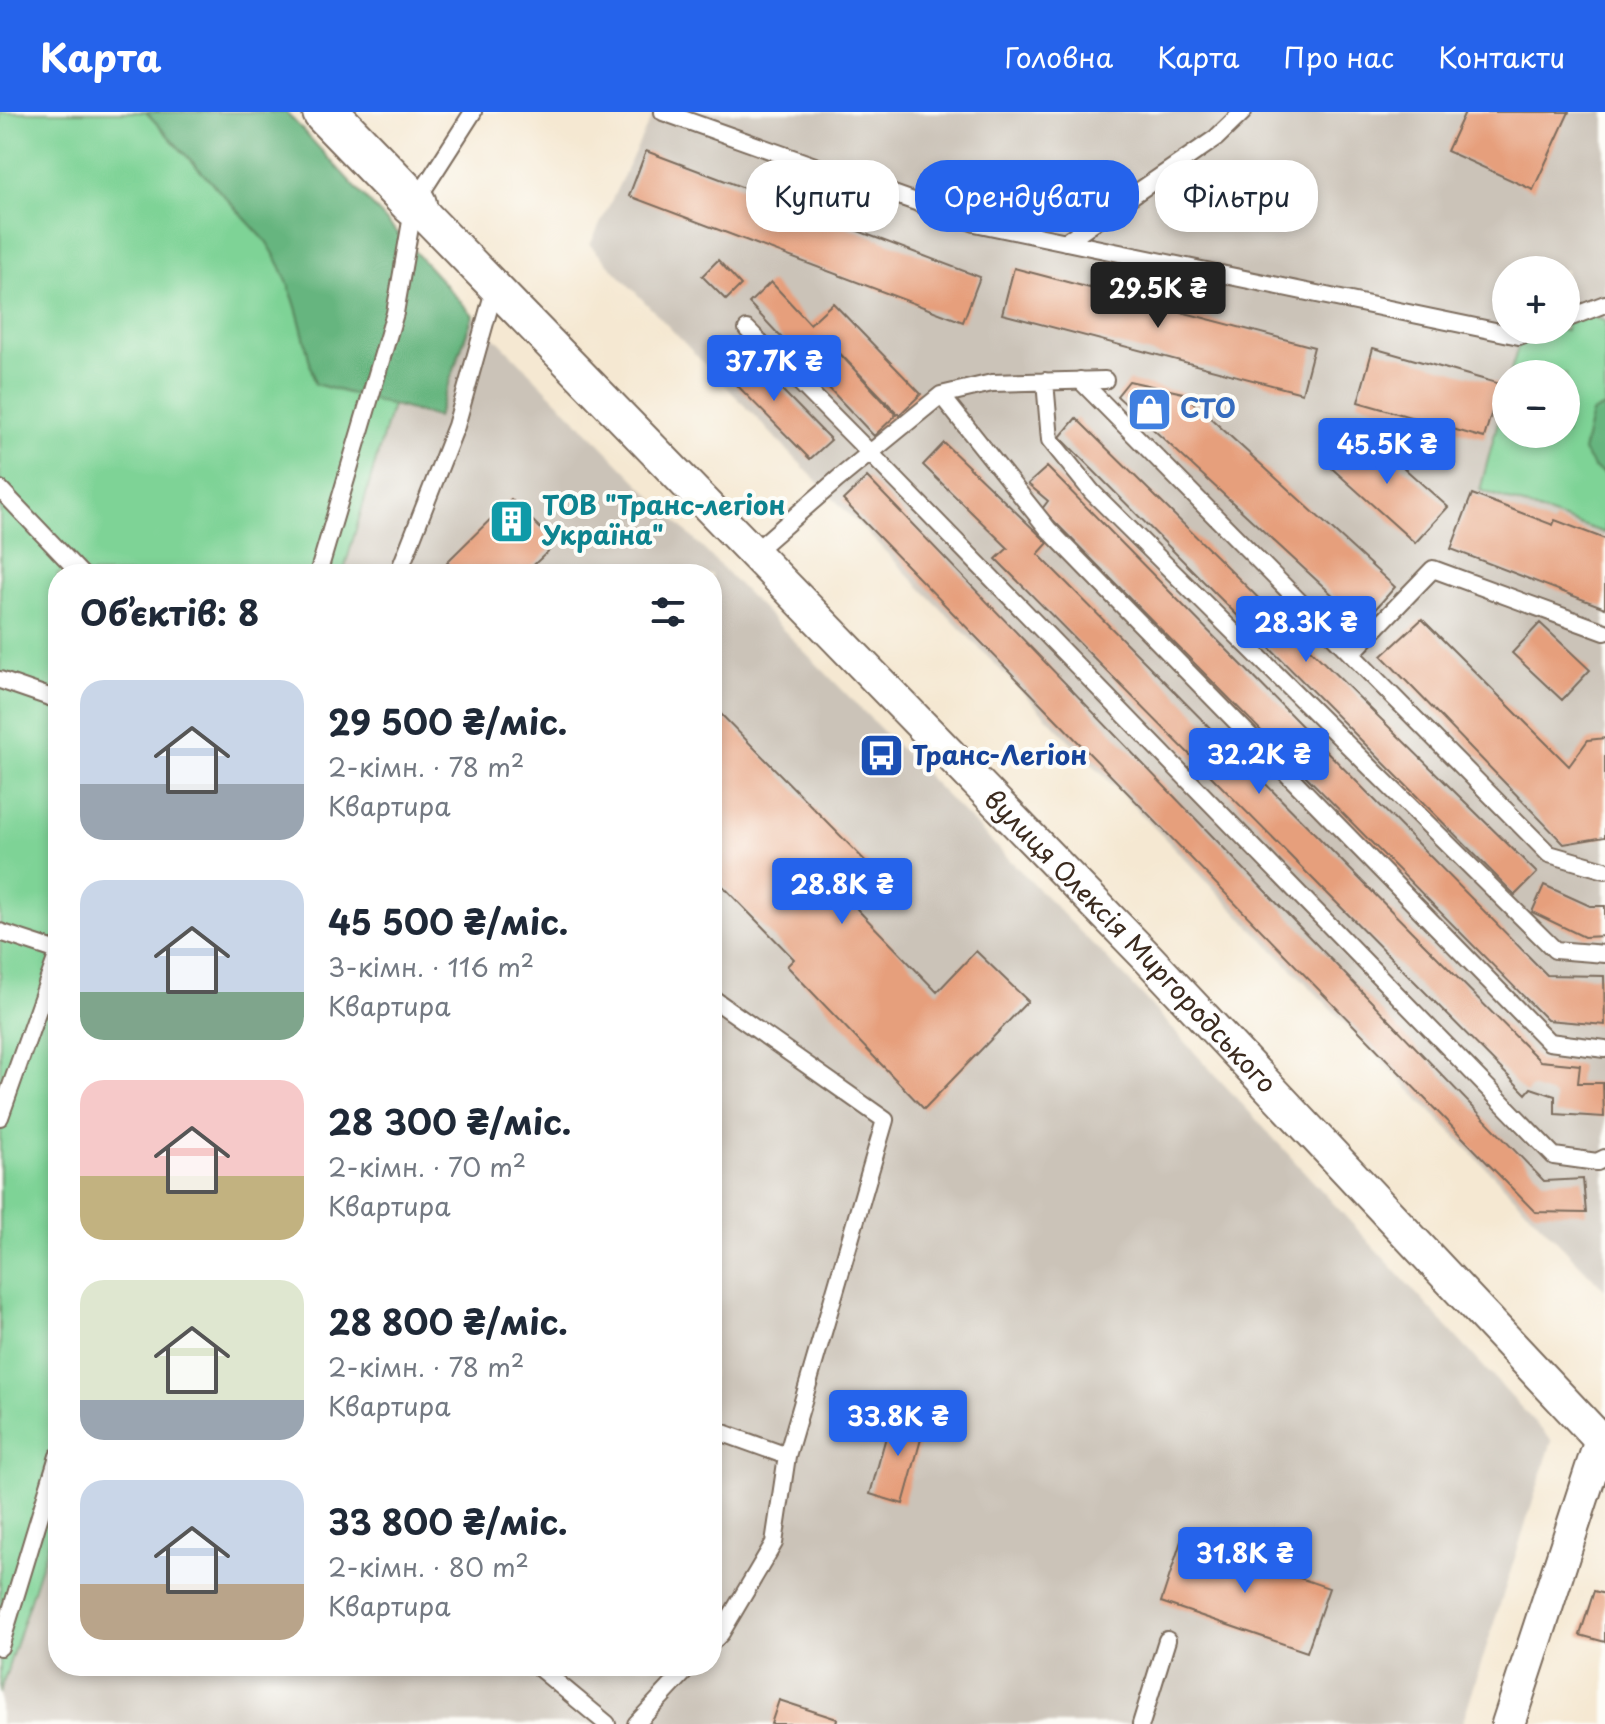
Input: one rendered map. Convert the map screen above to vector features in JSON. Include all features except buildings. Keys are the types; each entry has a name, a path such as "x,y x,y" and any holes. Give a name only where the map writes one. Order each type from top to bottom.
{"street":[{"path":"325,112 414,204"},
{"name":"вулиця Олексія Миргородського","path":"414,204 1147,957 1604,1438"},
{"path":"1508,1724 1604,1438"}],"lane":[{"path":"321,564 395,313 414,204 473,112"},
{"path":"663,112 975,223 1492,330"},
{"path":"1065,242 1216,138 1243,112"},
{"path":"402,564 456,426 495,287"},
{"path":"1580,314 1605,304"},
{"path":"747,329 1554,1156 1597,1162 1605,1158"},
{"path":"1080,380 1549,854 1605,870"},
{"path":"753,553 941,395 992,383 1105,380"},
{"path":"1045,381 1050,440 1092,492 1555,950 1605,954"},
{"path":"941,395 1048,529 1549,1042 1605,1049"},
{"path":"0,489 71,564"},
{"path":"1351,654 1433,569 1605,632"},
{"path":"0,680 48,697"},
{"path":"0,932 48,949"},
{"path":"0,1117 48,980"},
{"path":"722,1005 885,1120 787,1456 774,1543 722,1631"},
{"path":"722,1433 787,1456"},
{"path":"0,1647 48,1489"},
{"path":"1141,1724 1167,1640"},
{"path":"549,1676 607,1724"},
{"path":"636,1724 681,1676"}],"shaded area":[{"path":"654,112 1605,112 1605,321 1580,313 1580,256 1492,256 1492,344 1519,344 1514,360 1492,360 1492,444 1480,490 1605,533 1605,1290 839,504 590,245"},
{"path":"473,315 718,564 346,564 392,405 438,416"},
{"path":"722,568 1126,978 1552,1441 1462,1724 0,1724 0,1693 48,1544 48,1676 722,1676"}],"green space":[{"path":"0,112 146,112 266,241 276,257 291,292 315,384 392,405 346,564 48,564 48,1544 0,1693"},
{"path":"146,112 286,112 473,315 437,417 315,384 291,292 276,257 266,241"},
{"path":"1580,313 1605,321 1605,407 1592,413 1594,468 1605,474 1605,533 1480,490 1492,444 1492,448 1580,448 1580,360 1514,360 1519,344 1580,344"},
{"path":"1605,407 1605,474 1594,468 1583,451 1592,413"}],"place":[{"name":"СТО","path":"1149,409"},
{"name":"ТОВ \"Транс-легіон Україна\"","path":"511,521"},
{"name":"Транс-Легіон","path":"881,756"}]}
